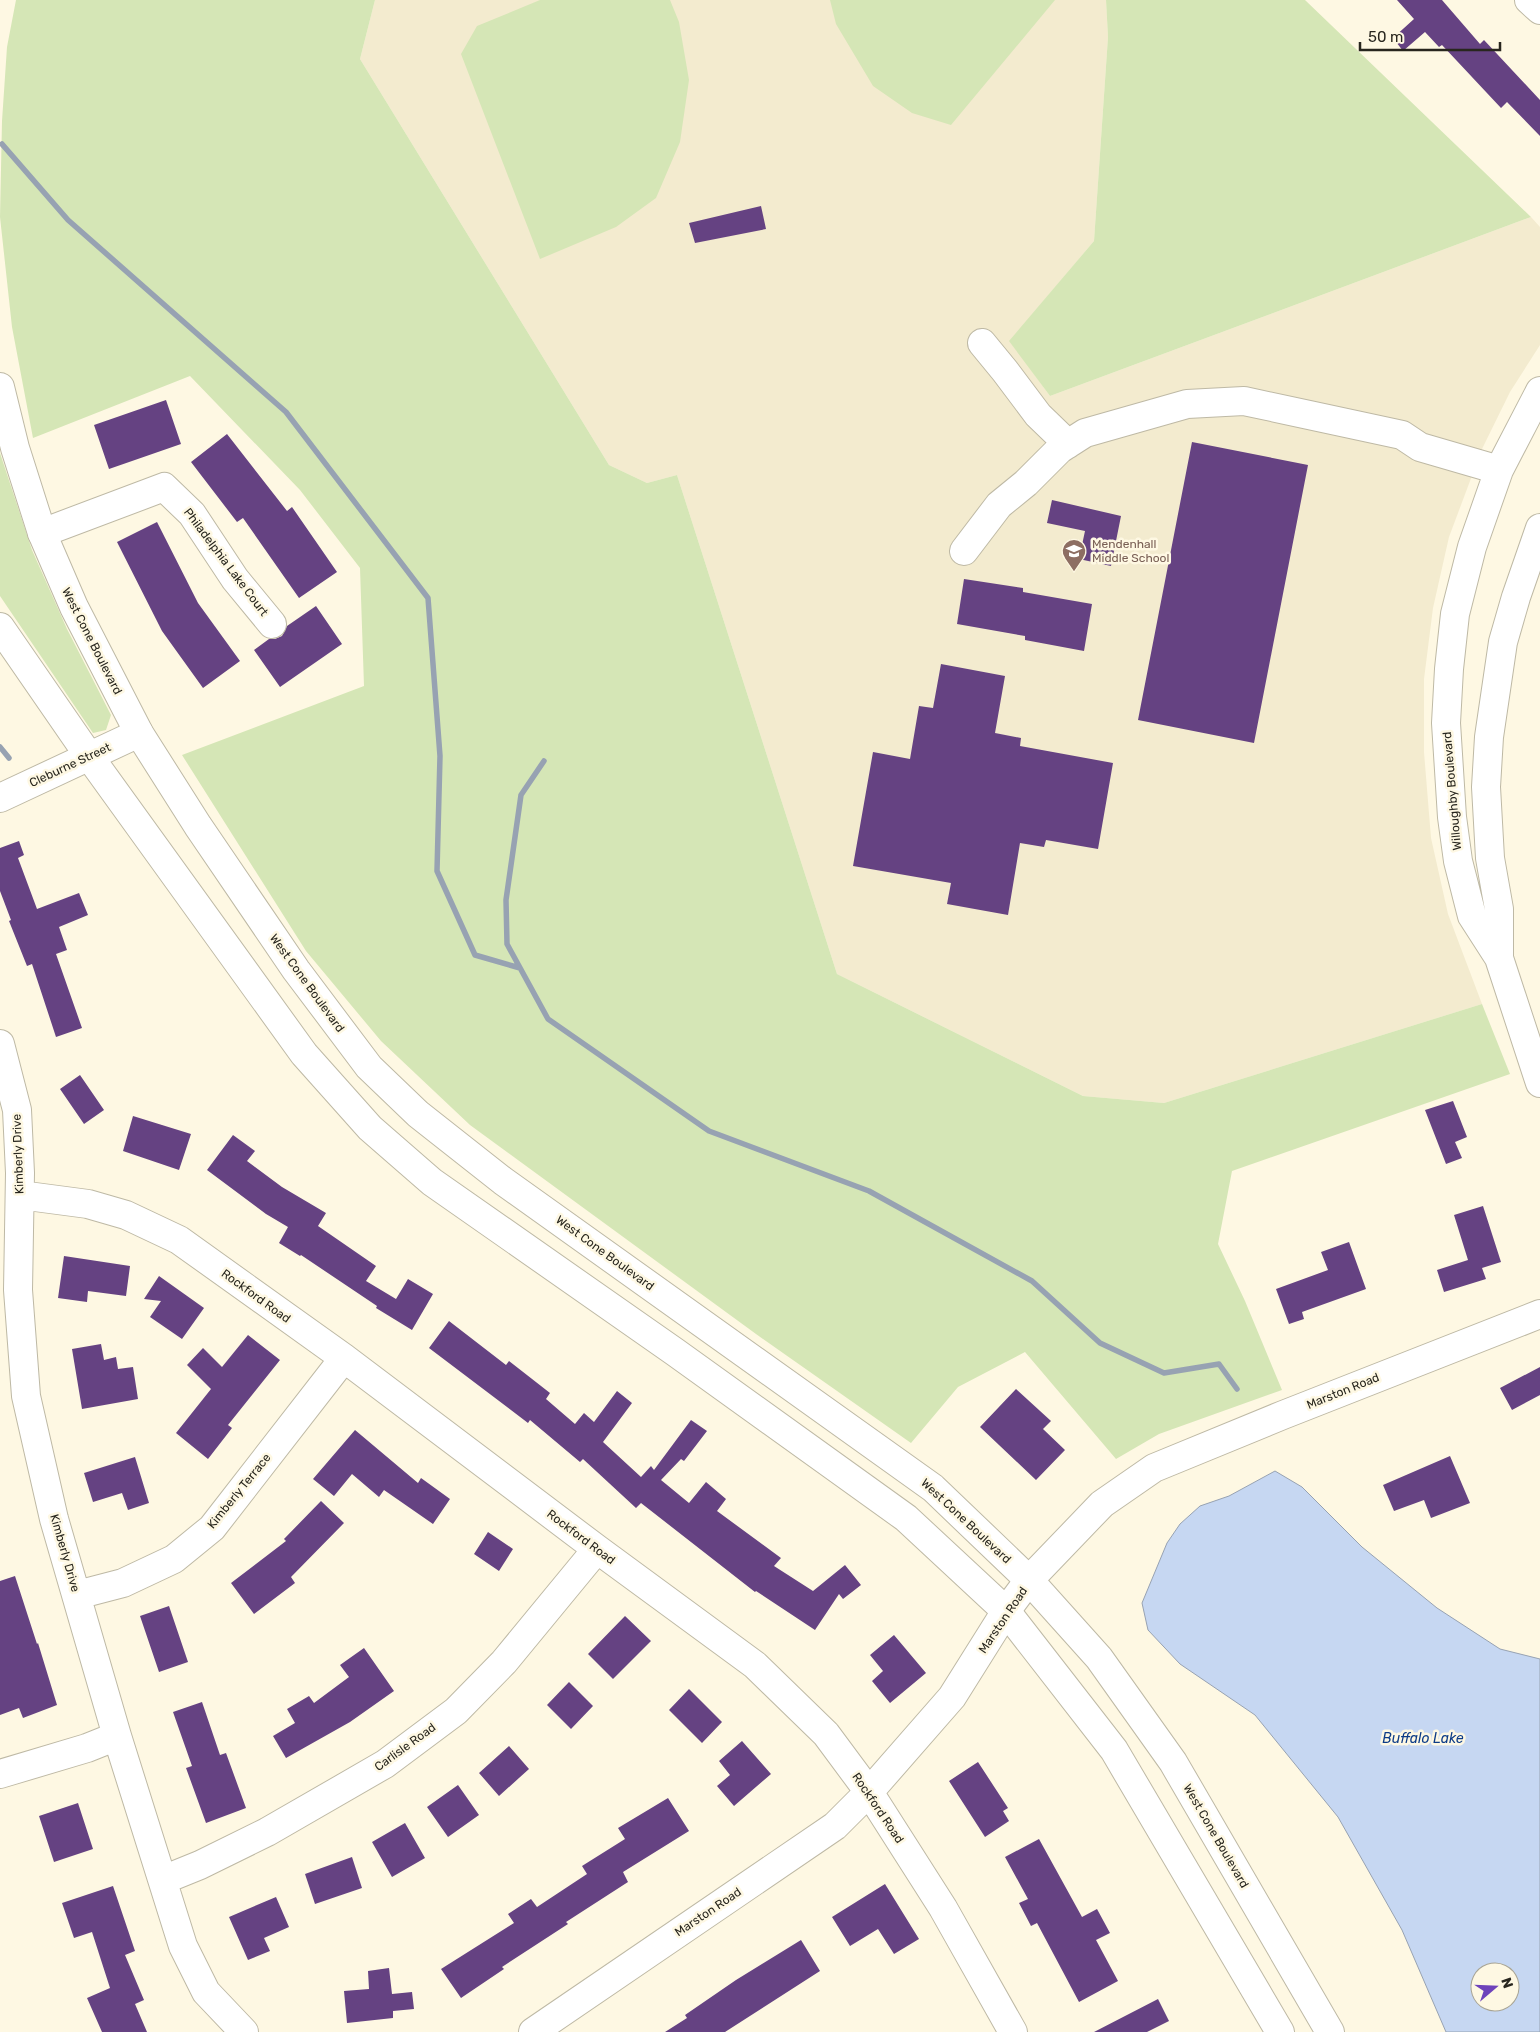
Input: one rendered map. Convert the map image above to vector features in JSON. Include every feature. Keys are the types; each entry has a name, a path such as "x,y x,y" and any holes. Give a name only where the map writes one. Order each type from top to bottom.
{"street":[{"path":"1530,0 1540,10"},
{"path":"982,343 1006,370 1038,416 1068,444"},
{"name":"West Cone Boulevard","path":"0,387 15,448 42,533 74,608 139,733 198,826 296,970 369,1067 418,1114 503,1181 933,1488 1029,1580 1099,1658 1173,1762 1330,2032"},
{"name":"Willoughby Boulevard","path":"1540,391 1499,470 1472,547 1455,614 1449,668 1446,723 1452,817 1458,861 1472,916 1499,958 1540,1083"},
{"path":"964,551 999,505 1026,483 1060,449 1085,433 1187,404 1244,401 1402,435 1420,447 1499,470"},
{"name":"Philadelphia Lake Court","path":"42,533 164,487 192,514 235,579 272,624"},
{"name":"Willoughby Boulevard","path":"1499,958 1499,909 1490,858 1486,787 1489,738 1503,642 1516,597 1540,528"},
{"path":"0,627 89,756 304,1054 370,1128 432,1182 675,1352 906,1518 1006,1612 1114,1750 1280,2032"},
{"name":"Cleburne Street","path":"0,798 139,733"},
{"name":"Kimberly Drive","path":"0,1044 17,1110 20,1195 18,1290 26,1396 54,1519 117,1736 183,1946 206,1992 244,2032"},
{"name":"Rockford Road","path":"20,1195 88,1204 126,1214 179,1240 344,1358 597,1549 755,1665 826,1734 869,1792 943,1908 1013,2032"},
{"name":"Marston Road","path":"533,2032 835,1826 869,1792 952,1697 1006,1612 1029,1580 1102,1504 1154,1468 1292,1411 1540,1314"},
{"name":"Kimberly Terrace","path":"77,1595 122,1583 174,1559 212,1528 344,1358"},
{"name":"Carlisle Road","path":"163,1880 200,1865 267,1832 386,1764 456,1711 504,1662 597,1549"},
{"path":"0,1774 87,1748 117,1736"}],"shaded area":[{"name":"Mendenhall Middle School","path":"375,0 1106,0 1108,37 1094,241 1010,341 1050,396 1531,217 1540,227 1540,345 1510,392 1482,449 1449,537 1433,608 1424,679 1424,752 1431,838 1448,914 1482,1004 1164,1103 1083,1096 837,974 677,475 647,483 609,465 360,59"}],"green space":[{"path":"16,0 375,0 360,59 609,465 647,483 677,475 837,974 1083,1096 1164,1103 1482,1004 1510,1074 1232,1171 1218,1244 1245,1301 1282,1390 1159,1434 1116,1459 1025,1352 958,1387 911,1443 756,1334 470,1125 381,1041 306,951 182,755 364,686 360,568 300,490 190,376 33,438 12,327 0,217 2,121 7,47"},
{"path":"540,0 670,0 679,22 689,80 680,142 656,198 616,227 540,259 461,54 477,26"},
{"path":"830,0 1055,0 951,125 912,113 873,86 836,24"},
{"path":"1106,0 1305,0 1531,217 1050,396 1009,341 1094,241 1108,37"},
{"path":"0,453 32,550 67,629 111,715 106,730 93,733 0,596"}],"water":[{"name":"Buffalo Lake","path":"1275,1471 1302,1487 1362,1547 1437,1608 1500,1649 1540,1659 1540,2032 1446,2032 1402,1930 1338,1817 1255,1715 1180,1664 1148,1630 1142,1603 1167,1543 1180,1524 1200,1506 1229,1496"}],"building":[{"path":"1397,0 1442,0 1480,44 1484,40 1540,100 1540,136 1507,102 1501,108 1442,45 1439,47 1425,32 1403,51 1393,38 1414,19"},
{"path":"761,206 766,229 695,243 689,223"},
{"path":"166,400 181,444 109,469 94,425"},
{"path":"227,434 287,511 292,507 337,572 299,598 243,518 237,522 191,462"},
{"path":"1192,442 1308,465 1254,743 1138,720"},
{"path":"1052,500 1121,516 1111,566 1079,559 1085,531 1047,523"},
{"path":"157,522 198,603 240,661 203,688 162,631 117,542"},
{"path":"964,579 1023,588 1023,592 1092,604 1084,651 1025,640 1025,636 957,624"},
{"path":"316,606 342,644 280,687 254,650 269,639 282,636 287,626"},
{"path":"941,664 1005,676 995,733 1021,738 1020,746 1113,763 1098,849 1046,840 1044,847 1020,843 1008,915 947,904 951,883 853,866 873,752 910,759 919,706 933,708"},
{"path":"19,841 24,855 18,858 37,909 79,893 88,915 59,927 67,950 56,954 82,1028 56,1037 32,964 27,966 9,921 11,920 0,891 0,848"},
{"path":"80,1075 104,1110 84,1124 60,1089"},
{"path":"1453,1101 1467,1137 1455,1142 1462,1158 1446,1164 1425,1110"},
{"path":"133,1116 191,1134 179,1170 123,1151"},
{"path":"233,1135 255,1151 247,1161 282,1187 326,1213 318,1226 376,1266 366,1281 396,1299 408,1279 433,1294 412,1330 376,1308 377,1306 301,1255 279,1243 288,1227 266,1214 207,1170"},
{"path":"1483,1206 1501,1262 1482,1268 1486,1279 1444,1292 1437,1270 1468,1260 1454,1215"},
{"path":"1349,1242 1366,1289 1302,1312 1304,1319 1289,1324 1276,1289 1328,1270 1321,1252"},
{"path":"64,1256 130,1266 126,1296 88,1291 87,1302 58,1298"},
{"path":"159,1276 204,1308 182,1339 150,1317 161,1301 144,1299"},
{"path":"449,1321 506,1365 509,1361 550,1393 546,1399 575,1424 584,1413 594,1422 617,1391 632,1403 603,1442 641,1477 651,1466 654,1470 691,1420 707,1431 684,1461 681,1459 661,1480 689,1503 706,1482 726,1499 717,1511 781,1558 774,1566 813,1591 845,1565 861,1585 843,1599 839,1594 815,1630 755,1592 641,1503 636,1508 583,1459 580,1462 530,1420 528,1423 429,1348"},
{"path":"248,1335 280,1360 228,1425 232,1428 208,1459 176,1433 211,1389 187,1365 203,1348 222,1367"},
{"path":"101,1344 104,1360 116,1357 118,1369 133,1367 138,1399 82,1409 72,1349"},
{"path":"1540,1367 1540,1395 1512,1410 1500,1388"},
{"path":"1016,1389 1051,1421 1043,1429 1065,1450 1036,1480 980,1427"},
{"path":"355,1430 418,1483 421,1478 450,1499 433,1524 384,1490 379,1497 352,1474 334,1496 313,1479"},
{"path":"1450,1456 1470,1503 1431,1518 1424,1500 1394,1511 1383,1485"},
{"path":"135,1457 149,1503 128,1510 122,1493 93,1502 84,1473"},
{"path":"321,1501 344,1523 291,1577 295,1583 254,1614 231,1583 286,1541 284,1539"},
{"path":"488,1532 513,1549 499,1571 474,1554"},
{"path":"15,1576 57,1705 23,1718 19,1708 0,1715 0,1581"},
{"path":"169,1606 188,1662 159,1672 140,1616"},
{"path":"625,1616 651,1641 613,1679 588,1654"},
{"path":"894,1635 926,1673 890,1703 872,1681 883,1671 870,1655"},
{"path":"364,1648 394,1691 350,1722 286,1758 273,1736 295,1723 287,1709 309,1696 314,1703 349,1677 340,1665"},
{"path":"569,1682 593,1706 571,1729 547,1705"},
{"path":"689,1689 722,1722 702,1743 669,1710"},
{"path":"202,1702 220,1755 226,1753 246,1808 206,1823 186,1768 192,1766 173,1712"},
{"path":"742,1741 771,1774 734,1806 717,1786 730,1775 719,1761"},
{"path":"509,1746 529,1769 499,1796 479,1773"},
{"path":"978,1762 1008,1808 1003,1811 1009,1821 985,1837 949,1781"},
{"path":"458,1785 479,1815 448,1837 427,1807"},
{"path":"668,1798 689,1831 623,1872 628,1882 566,1922 568,1924 502,1967 504,1969 461,1998 441,1969 514,1923 508,1914 531,1899 537,1907 587,1874 582,1866 625,1839 618,1828"},
{"path":"78,1803 93,1849 54,1862 39,1816"},
{"path":"405,1823 425,1858 392,1877 372,1842"},
{"path":"1039,1839 1082,1917 1097,1909 1110,1933 1096,1940 1118,1981 1079,2002 1037,1923 1031,1926 1019,1903 1028,1899 1005,1857"},
{"path":"352,1857 362,1888 315,1904 305,1874"},
{"path":"885,1884 919,1939 894,1954 878,1929 850,1946 832,1917"},
{"path":"113,1886 135,1951 125,1955 144,2000 135,2004 147,2032 102,2032 87,1998 110,1988 92,1932 74,1938 62,1903"},
{"path":"276,1897 289,1927 264,1938 270,1951 248,1960 229,1917"},
{"path":"801,1940 820,1971 725,2032 665,2032 687,2018 685,2015 736,1980"},
{"path":"389,1968 392,1994 412,1992 414,2009 393,2011 393,2018 347,2023 344,1991 369,1989 368,1971"},
{"path":"1158,1999 1169,2021 1147,2032 1094,2032"}],"waterway":[{"path":"2,144 68,220 286,412 428,598 440,756 437,871 475,955 520,968"},
{"path":"0,747 9,758"},
{"path":"544,761 521,795 506,900 507,944 548,1019 709,1131 869,1191 1032,1281 1100,1343 1164,1373 1219,1364 1237,1389"}],"place":[{"name":"Mendenhall Middle School","path":"1074,572"}]}
